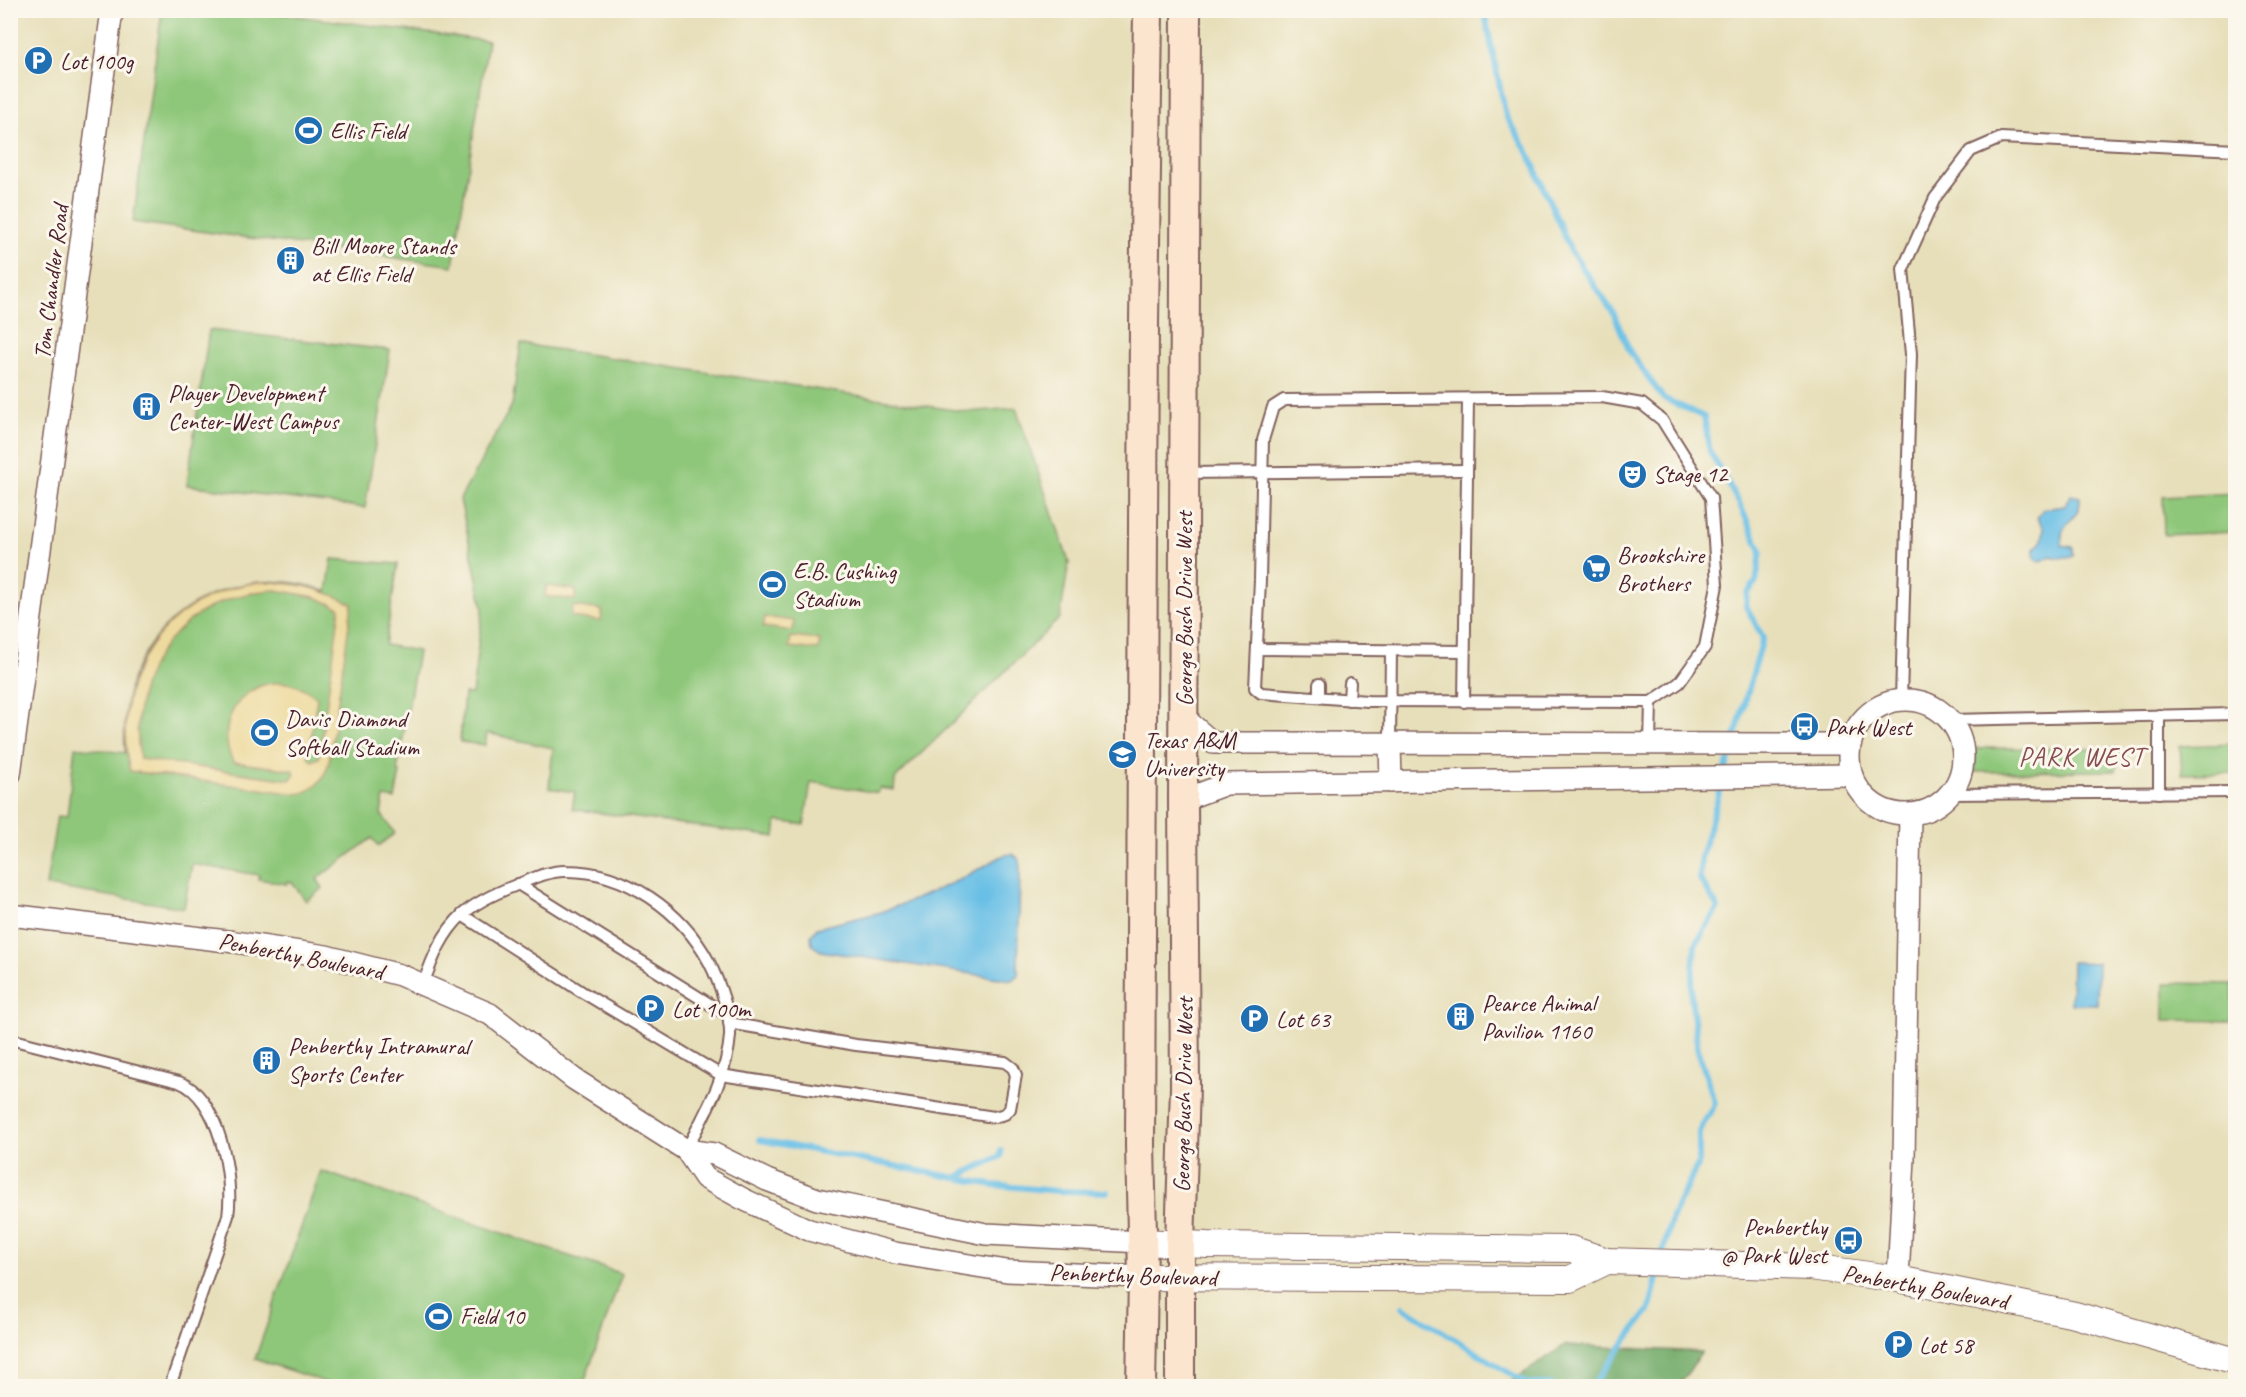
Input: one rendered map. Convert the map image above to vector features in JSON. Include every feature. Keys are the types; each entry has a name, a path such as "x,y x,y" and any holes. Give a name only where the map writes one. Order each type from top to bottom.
{"main road":[{"name":"George Bush Drive West","path":"1142,1386 1143,1277 1140,1133 1148,10"},
{"name":"George Bush Drive West","path":"1180,1386 1180,1245 1185,1087 1183,717 1186,10"},
{"path":"1144,324 1167,364 1168,466 1171,471 1184,473"}],"street":[{"name":"Tom Chandler Road","path":"10,774 112,10"},
{"path":"1901,699 1919,701 1936,708 1950,720 1960,737 1964,757 1960,777 1950,794 1932,808 1910,814 1891,812 1874,805 1860,791 1851,775 1850,744 1860,722 1878,707 1901,699"},
{"path":"1183,717 1213,743 1850,744"},
{"path":"1390,743 1391,782"},
{"path":"1183,800 1226,784 1851,775"},
{"path":"1898,1279 1904,1146 1910,814"},
{"name":"Penberthy Boulevard","path":"10,915 223,940 326,956 400,975 490,1014 574,1079 686,1150 705,1178 809,1230 895,1253 1007,1271 1180,1278 1570,1279 1607,1261"},
{"name":"Penberthy Boulevard","path":"686,1150 714,1154 767,1180 818,1199 986,1234 1180,1245 1570,1249 1607,1261 1810,1267 1898,1279 2075,1316 2235,1361"}],"lane":[{"path":"1901,699 1911,354 1903,269 1935,198 1971,150 2001,138 2235,150"},
{"path":"1602,397 1642,404 1662,420 1711,498 1717,585 1705,647 1679,684 1652,702 1390,701 1319,697 1290,689 1261,693 1255,688 1263,440 1273,407 1284,400 1468,399 1602,397"},
{"path":"1464,702 1468,399"},
{"path":"1184,473 1467,470"},
{"path":"1257,649 1464,651"},
{"path":"1290,650 1290,663"},
{"path":"1319,650 1319,663"},
{"path":"1350,664 1351,650"},
{"path":"1390,743 1391,651"},
{"path":"1349,700 1350,683"},
{"path":"1319,684 1319,697"},
{"path":"1650,743 1652,702"},
{"path":"1950,720 2235,714"},
{"path":"2159,715 2159,793"},
{"path":"1950,794 2235,792"},
{"path":"423,985 441,942 462,915 487,897 518,884 565,870 606,877 649,896 681,922 702,949 717,977 728,1019 728,1049 721,1075 686,1150"},
{"path":"462,915 582,992 721,1075 994,1117 1002,1116 1009,1111 1016,1078 1013,1068 1005,1062 856,1045 728,1019 518,884"},
{"path":"10,1039 188,1085 208,1106 228,1172 230,1202 228,1215 170,1386"}],"green space":[{"name":"Ellis Field","path":"162,11 259,11 488,41 453,266 133,222"},
{"path":"209,330 390,350 365,508 187,485"},
{"name":"E.B. Cushing Stadium","path":"521,344 967,412 1016,408 1069,562 1060,618 895,779 894,790 880,788 878,793 811,782 804,825 777,821 775,837 572,809 575,792 549,788 553,748 487,733 485,745 460,742 464,694 472,694 483,608 460,499 512,405"},
{"path":"2235,493 2235,532 2164,535 2163,497"},
{"name":"Davis Diamond Softball Stadium","path":"332,559 398,564 385,645 418,651 397,771 400,772 395,799 384,797 381,814 395,833 378,846 372,838 317,879 323,888 306,901 292,882 287,881 287,884 258,879 259,875 192,864 184,908 46,886 57,816 67,817 75,747 125,753 125,716 132,680 145,653 163,629 186,610 211,595 239,586 268,582 298,584 327,592"},
{"path":"2235,744 2235,773 2182,774 2180,746"},
{"path":"1976,748 2119,749 2116,771 1975,772"},
{"path":"2164,983 2233,984 2232,1021 2164,1020"},
{"name":"Field 10","path":"321,1171 622,1274 583,1386 337,1386 255,1359"},
{"path":"1565,1345 1702,1352 1679,1386 1505,1386"}],"sand":[{"path":"258,582 295,584 318,590 352,604 329,762 325,774 308,791 296,794 130,771 125,736 127,704 136,674 150,646 170,623 195,604 225,590","holes":["276,590 315,597 340,608 319,758 312,761 308,758 317,698 299,686 281,682 263,685 248,693 236,706 228,722 227,741 233,762 293,770 295,774 290,780 140,759 138,726 142,695 152,667 168,642 189,621 214,605 243,595"]},
{"path":"546,586 576,590 575,600 545,596"},
{"path":"573,606 602,610 601,621 571,617"},
{"path":"765,617 794,621 793,631 763,627"},
{"path":"791,637 820,640 818,650 789,647"}],"water":[{"path":"2070,495 2080,497 2080,506 2065,526 2062,533 2062,545 2073,547 2073,556 2059,558 2051,556 2039,562 2034,556 2034,549 2042,541 2044,528 2037,518 2044,509 2065,506"},
{"path":"1013,854 1018,858 1020,865 1018,975 1012,980 821,951 812,945 811,936 817,928 878,913 916,899 959,880 1004,855"},
{"path":"2072,962 2098,963 2097,1004 2071,1004"}],"waterway":[{"path":"1484,10 1506,116 1528,152 1571,251 1614,314 1630,352 1663,398 1704,417 1710,452 1739,503 1761,551 1756,582 1747,594 1746,606 1763,638 1701,857 1700,879 1718,908 1695,945 1691,996 1698,1051 1715,1103 1699,1132 1699,1162 1672,1217 1662,1257"},
{"path":"760,1140 993,1185 1057,1191 1107,1192"},
{"path":"955,1178 1001,1156 1001,1151"},
{"path":"1592,1386 1650,1309 1659,1269"},
{"path":"1403,1307 1527,1384 1553,1386"}],"place":[{"name":"Lot 100g","path":"39,61"},
{"name":"Ellis Field","path":"309,131"},
{"name":"Bill Moore Stands at Ellis Field","path":"290,260"},
{"name":"Player Development Center-West Campus","path":"147,407"},
{"name":"Stage 12","path":"1632,474"},
{"name":"Brookshire Brothers","path":"1596,569"},
{"name":"E.B. Cushing Stadium","path":"772,585"},
{"name":"Park West","path":"1805,727"},
{"name":"Davis Diamond Softball Stadium","path":"264,733"},
{"name":"Texas A&M University","path":"1123,754"},
{"name":"Lot 100m","path":"651,1009"},
{"name":"Pearce Animal Pavilion 1160","path":"1461,1017"},
{"name":"Lot 63","path":"1255,1019"},
{"name":"Penberthy Intramural Sports Center","path":"267,1060"},
{"name":"Penberthy @ Park West","path":"1848,1241"},
{"name":"Field 10","path":"439,1316"},
{"name":"Lot 58","path":"1898,1345"}],"district":[{"name":"PARK WEST","path":"2082,756"}]}
